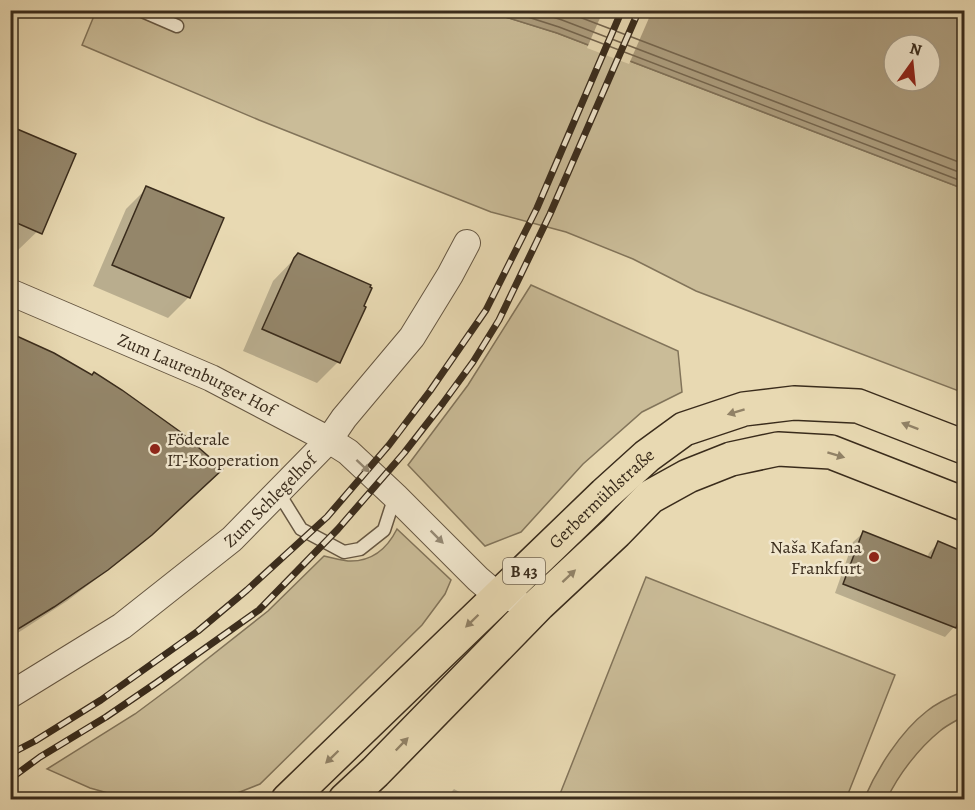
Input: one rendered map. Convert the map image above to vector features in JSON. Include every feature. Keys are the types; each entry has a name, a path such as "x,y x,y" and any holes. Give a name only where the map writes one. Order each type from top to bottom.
{"main road":[{"name":"Gerbermühlstraße","path":"288,800 605,494 647,456 684,429 744,409 794,403 858,406 964,447"},
{"name":"Gerbermühlstraße","path":"345,800 539,604 650,497 688,476 731,459 778,449 831,452 964,504"}],"street":[{"name":"Zum Schlegelhof","path":"10,695 122,626 232,539 329,440 344,418 412,337 467,243"},
{"name":"Zum Laurenburger Hof","path":"10,292 211,378 329,440 348,452 498,596 539,604"}],"lane":[{"path":"140,10 177,26"},
{"path":"278,492 301,529 344,552 360,549 384,530 395,496"}],"shaded area":[{"path":"96,11 486,11 557,33 964,189 964,393 696,291 633,259 566,232 491,212 259,120 82,45"},
{"path":"531,285 678,351 682,392 642,412 583,464 521,532 485,546 408,465 468,385"},
{"path":"397,529 451,580 445,594 422,625 260,784 222,799 129,799 90,788 47,769 135,714 178,682 268,611 324,556 348,561 371,557 388,543"},
{"path":"646,577 895,675 846,799 558,799"},
{"path":"964,691 964,716 943,729 924,745 903,771 887,799 864,799 883,764 908,729 931,708"}],"water":[{"path":"486,11 964,11 964,189 557,33"}],"pier":[{"path":"603,11 652,11 629,64 587,48"}],"building":[{"path":"10,126 76,154 42,234 10,220"},
{"path":"146,186 224,218 190,298 112,265"},
{"path":"298,253 371,285 372,288 364,306 366,307 340,363 262,329"},
{"path":"10,333 54,353 92,375 94,372 182,433 223,469 152,535 108,570 10,634"},
{"path":"863,531 931,558 938,541 964,552 964,606 956,628 843,584"}],"railway":[{"path":"10,754 101,700 198,631 327,517 389,445 486,310 537,208 622,10"},
{"path":"10,779 40,757 106,717 259,610 338,529 404,453 473,362 499,320 550,214 639,10"}],"place":[{"name":"Föderale IT-Kooperation","path":"155,449"},
{"name":"Naša Kafana Frankfurt","path":"874,557"}]}
